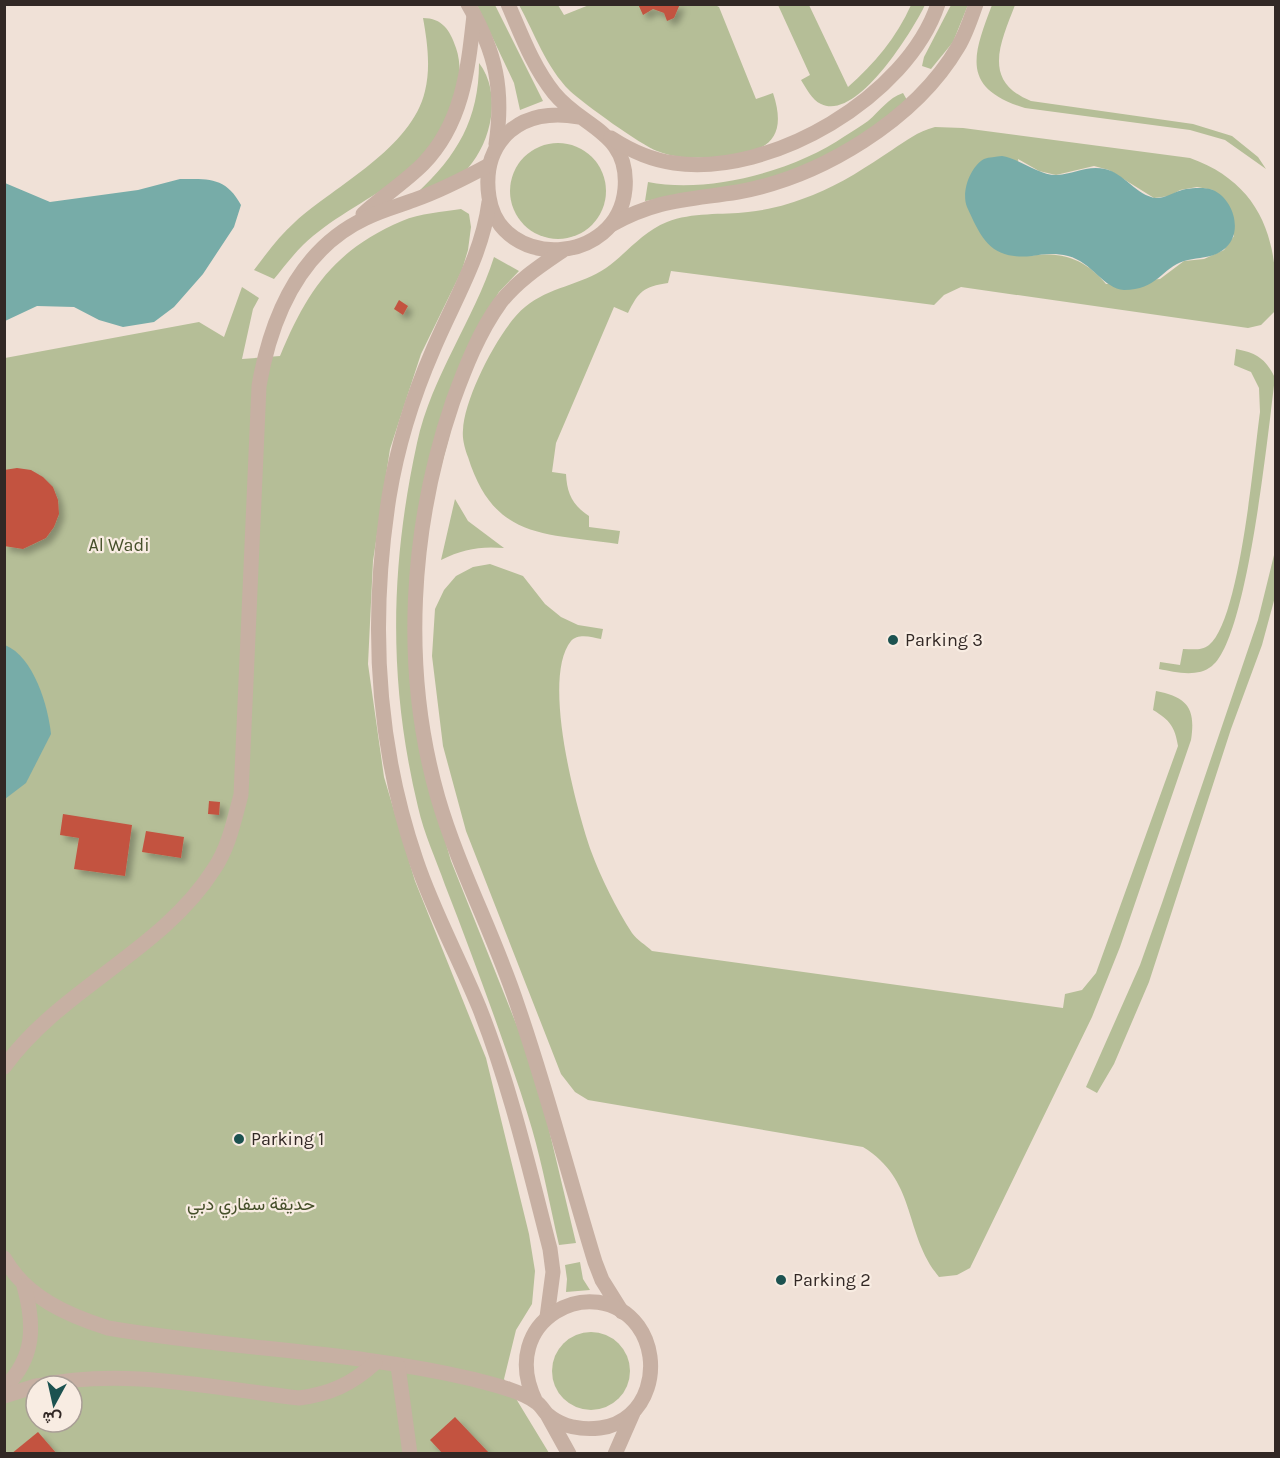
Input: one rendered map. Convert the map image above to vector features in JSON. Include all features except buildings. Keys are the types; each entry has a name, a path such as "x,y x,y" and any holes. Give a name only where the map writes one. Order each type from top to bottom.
{"street":[{"path":"507,4 544,79 578,117"},
{"path":"496,147 508,133 532,118 559,113 578,117 595,125 630,150 675,164 699,164 740,159 778,148 823,128 876,91 901,67 921,41 938,4"},
{"path":"471,10 489,46 499,79 501,113 496,147 489,165 486,183 489,202 497,219 525,244 543,250 562,251 581,247 630,214 662,203 739,192 783,180 825,163 864,140 900,112 945,67 960,45 976,4"},
{"path":"4,1067 24,1040 165,924 193,898 216,867 231,832 241,795 260,386 264,357 284,302 299,274 320,251 423,164 446,134 462,100 471,10"},
{"path":"609,137 619,153 625,171 625,190 620,208 611,225"},
{"path":"344,231 365,218 440,190 489,165"},
{"path":"489,202 481,244 432,351 407,421 389,494 379,567 377,641 382,716 396,789 416,861 479,1007 507,1087 550,1249 553,1272 547,1317"},
{"path":"562,251 528,274 500,303 479,338 447,420 428,488 419,548 416,672 424,735 437,796 456,856 514,995 539,1068 595,1262 606,1288 622,1312 641,1332 652,1358 648,1385 615,1454"},
{"path":"4,1258 24,1286 32,1317 29,1349 15,1378 4,1388"},
{"path":"24,1286 78,1318 108,1328 398,1366 473,1380 536,1402"},
{"path":"569,1454 548,1416 536,1402 528,1385 526,1357 535,1331 547,1317 564,1307 584,1302 604,1304 622,1312"},
{"path":"84,1379 101,1376 143,1378 299,1398 321,1395 341,1388 360,1378 375,1363"},
{"path":"398,1366 410,1454"},
{"path":"4,1396 24,1390"},
{"path":"548,1416 565,1425 583,1429 602,1428 620,1421 635,1410"}],"green space":[{"path":"713,4 719,7 756,99 773,93 778,124 768,143 758,149 732,155 693,158 679,157 649,147 613,124 570,91 554,72 519,5 558,5 564,15 589,5"},
{"path":"477,5 495,5 543,101 520,110 514,83"},
{"path":"778,5 809,5 848,87 884,49 899,28 911,5 925,5 909,34 882,71 851,100 835,106 821,104 815,100 801,80 810,75"},
{"path":"951,5 968,5 953,42 931,69 922,66 924,57"},
{"path":"992,5 1015,5 999,59 1000,72 1005,83 1015,93 1031,101 1193,124 1232,136 1258,157 1266,169 1225,140 1190,130 1025,108 1004,100 981,80 977,68 980,39"},
{"path":"423,18 435,20 444,26 458,53 460,76 458,93 450,121 436,144 418,164 396,181 324,227 303,245 274,279 254,270 289,227 370,164 405,130 417,111 427,82 428,54"},
{"path":"479,63 486,75 492,102 488,131 483,144 464,172 417,193 444,165 463,135 475,102"},
{"path":"903,93 907,100 896,116 805,174 645,201 648,182 697,185 724,182 750,177 801,160 860,127 888,101"},
{"path":"935,127 963,128 1190,158 1214,169 1234,182 1249,198 1261,217 1274,260 1275,311 1261,325 1248,328 961,287 944,295 934,305 671,271 668,283 643,291 628,313 614,307 556,443 552,472 566,474 571,498 589,516 589,527 620,531 618,544 545,534 525,528 507,518 492,504 479,484 466,451 463,440 465,416 476,382 485,364 505,330 525,307 544,295 596,274 614,262 642,237 667,222 697,215 756,211 798,201 844,180 912,137","holes":["1018,159 1039,171 1056,175 1094,166 1109,170 1154,198 1170,196 1180,190 1197,187 1213,190 1234,236 1224,250 1204,259 1184,261 1160,279 1106,284 1090,268 1072,259 1052,255 1030,256"]},
{"path":"558,143 576,147 592,157 602,173 606,191 602,209 592,225 576,235 558,239 540,235 524,225 514,209 510,191 514,173 524,157 540,147"},
{"name":"حديقة سفاري دبي","path":"461,209 469,214 471,227 462,270 421,354 390,449 373,561 368,664 384,777 415,881 486,1058 529,1234 535,1271 532,1304 516,1330 504,1379 549,1453 5,1454 5,358 199,322 224,337 242,287 259,298 253,309 242,359 280,356 313,292 341,259 378,232 424,214"},
{"path":"494,257 519,271 499,292 479,325 413,572 433,798 451,861 521,1036 546,1117 576,1243 559,1245 540,1158 523,1101 421,817 408,761 397,670 398,580 408,489 417,443 433,394 476,303"},
{"path":"1236,349 1260,358 1275,378 1246,576 1225,648 1212,666 1193,673 1159,669 1160,662 1180,665 1183,649 1200,649 1209,645 1220,630 1237,572 1244,536 1260,412 1259,388 1251,372 1234,365"},
{"path":"455,499 468,521 504,548 472,549 441,560"},
{"path":"1275,551 1275,597 1262,645 1231,729 1149,982 1114,1064 1097,1093 1086,1087 1140,965 1162,903 1258,620"},
{"path":"490,564 523,576 545,604 561,617 578,625 603,629 601,639 585,636 571,641 563,659 559,683 564,744 577,805 599,872 632,933 652,951 1063,1008 1065,994 1082,990 1096,973 1178,746 1171,725 1153,710 1156,691 1175,697 1187,706 1192,720 1191,740 1120,947 1092,1017 970,1268 957,1275 939,1277 920,1243 902,1191 893,1175 881,1161 863,1147 588,1100 575,1092 561,1074 466,831 443,746 432,656 435,609 444,590 456,576 473,567"},
{"path":"580,1262 583,1279 590,1290 566,1292 565,1265"},
{"path":"591,1332 606,1335 619,1343 627,1356 630,1371 627,1386 619,1399 606,1407 591,1410 576,1407 563,1399 555,1386 552,1371 555,1356 563,1343 576,1335"}],"water":[{"path":"1002,156 1051,175 1092,168 1105,169 1112,171 1143,193 1156,198 1186,189 1213,190 1227,201 1231,209 1235,227 1233,236 1230,244 1218,253 1176,264 1152,283 1124,290 1110,285 1084,264 1068,256 1007,255 997,251 983,238 965,201 968,180 979,163 990,157"},
{"path":"180,179 216,181 229,189 241,205 234,227 203,274 174,307 154,322 123,327 99,320 74,307 37,306 5,321 5,183 50,202 138,190"},
{"path":"5,645 15,651 32,671 47,710 51,734 26,783 5,799"}],"place":[{"name":"Parking 3","path":"893,640"},
{"name":"Parking 1","path":"239,1139"},
{"name":"Parking 2","path":"781,1280"}],"park label":[{"name":"Al Wadi","path":"119,545"}]}
